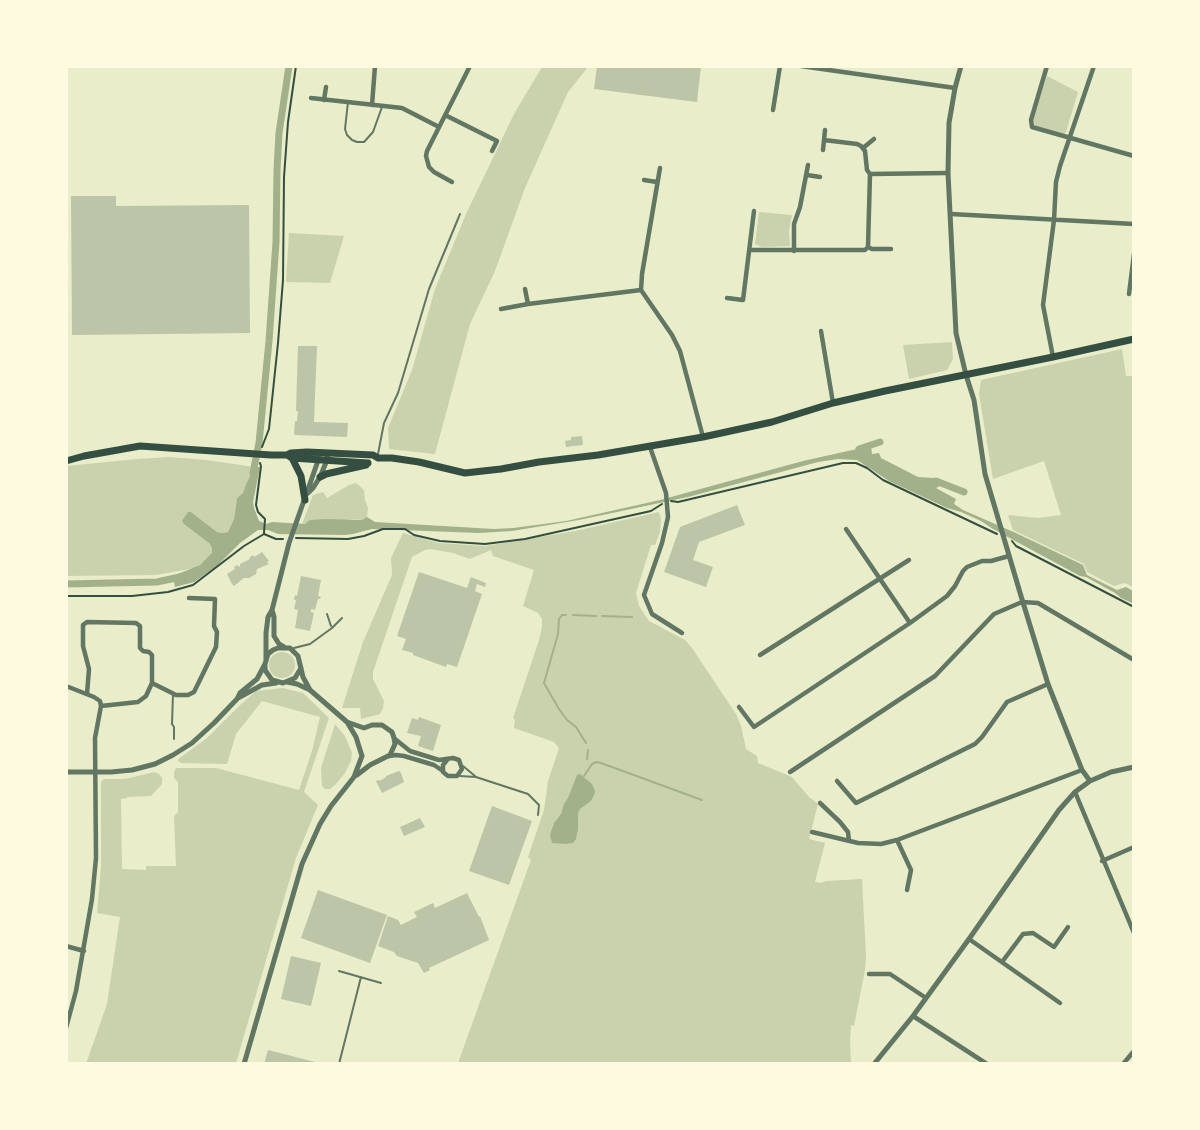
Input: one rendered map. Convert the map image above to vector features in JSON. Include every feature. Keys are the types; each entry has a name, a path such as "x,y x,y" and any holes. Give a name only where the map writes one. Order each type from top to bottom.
{"highway":[{"path":"66,461 140,446 289,456 373,455 377,458 419,462 465,472 597,456 703,437 772,422 833,403 928,381 1133,339"},
{"path":"289,456 301,476 306,497"},
{"path":"323,456 368,463"},
{"path":"320,477 364,466 377,458"}],"street":[{"path":"372,105 375,66"},
{"path":"452,182 434,172 426,162 427,150 470,66"},
{"path":"773,110 780,66"},
{"path":"801,66 955,88"},
{"path":"961,66 949,122 948,173 956,333 974,400 985,474 1005,543 1048,684 1082,769 1090,781"},
{"path":"1047,66 1031,124 1034,128 1133,156"},
{"path":"1054,357 1043,305 1056,183 1094,66"},
{"path":"324,100 326,87"},
{"path":"311,99 402,108 439,127"},
{"path":"445,115 497,141 492,151"},
{"path":"822,150 825,130"},
{"path":"863,148 874,139"},
{"path":"824,140 857,144 865,151 870,174 868,247"},
{"path":"794,251 794,223 808,165"},
{"path":"660,168 641,290 680,351 703,437"},
{"path":"870,174 948,173"},
{"path":"807,175 820,177"},
{"path":"644,180 657,182"},
{"path":"727,298 743,300 754,211"},
{"path":"951,214 1133,224"},
{"path":"868,247 891,249"},
{"path":"750,250 865,250 868,247"},
{"path":"1129,294 1133,254"},
{"path":"525,289 528,303"},
{"path":"502,309 528,303 641,290"},
{"path":"821,331 833,403"},
{"path":"650,447 668,506 666,530 643,595 652,614 682,633"},
{"path":"306,497 320,477 323,456"},
{"path":"323,456 308,486 268,617 265,662 268,675 272,680 298,684 310,691 345,720 365,728 382,725 388,728 394,738 410,751 439,760 456,759 461,764 461,772 457,776 448,776 434,765 396,755 379,760 354,777"},
{"path":"846,529 910,623"},
{"path":"739,707 754,727 947,596 967,567 1009,556"},
{"path":"760,655 909,560"},
{"path":"152,683 173,693 188,695 194,692 216,647 215,598 189,598"},
{"path":"790,772 935,676 994,614 1023,602 1038,604 1133,660"},
{"path":"272,610 274,636 279,644 299,656 310,691"},
{"path":"87,694 89,669 83,641 83,625 87,622 136,623 140,626 140,648 152,655 152,683 142,700 101,706"},
{"path":"237,699 240,693 257,679 273,650 287,648"},
{"path":"66,772 132,770 155,764 199,737 237,699 262,685 285,683 295,678 301,668"},
{"path":"837,780 856,803 975,744 1007,702 1048,684"},
{"path":"66,686 98,699 101,706 95,737 96,858 92,905 76,991 66,1028"},
{"path":"345,720 367,758 379,760"},
{"path":"244,1063 306,856 320,824 354,777 361,761 360,734 370,726"},
{"path":"388,756 393,750 394,738"},
{"path":"443,772 443,765 447,760"},
{"path":"874,1063 970,939 1059,810 1075,792 1090,781 1133,767"},
{"path":"812,832 849,841 881,844 1082,769"},
{"path":"1075,792 1133,933"},
{"path":"820,803 848,832 849,841"},
{"path":"897,840 911,870 907,890"},
{"path":"1102,861 1133,847"},
{"path":"1002,962 1023,934 1033,933 1055,947 1068,927"},
{"path":"970,939 1060,1003"},
{"path":"66,946 84,951"},
{"path":"869,974 890,974 926,998"},
{"path":"913,1016 987,1063"},
{"path":"1123,1063 1133,1051"}],"lane":[{"path":"348,102 345,129 347,135 357,142 364,142 373,132 382,107"},
{"path":"377,458 384,423 398,393 429,289 460,214"},
{"path":"327,614 332,628"},
{"path":"287,648 310,644 342,618"},
{"path":"173,693 174,739"},
{"path":"461,764 476,776"},
{"path":"457,776 476,776 528,793 538,805 538,815"},
{"path":"340,971 380,982"},
{"path":"339,1063 361,977"}],"path":[{"path":"264,534 265,519 258,512 256,505 263,441 269,429 278,343 283,281 284,177 296,66"},
{"path":"264,534 276,539 348,539 383,529 405,529 414,535 440,541 485,544 525,539 651,511 663,503 843,463 856,463 883,480 1003,536 1016,546 1133,607"},
{"path":"66,596 132,596 187,587 264,534"}],"shaded area":[{"path":"542,67 588,67 568,92 525,188 495,271 470,324 435,454 389,449 388,428 412,370 435,289 466,214 514,114"},
{"path":"1047,76 1078,92 1064,134 1036,126 1032,122"},
{"path":"759,212 792,215 790,246 762,247 755,244"},
{"path":"289,233 344,236 330,283 286,282"},
{"path":"952,342 953,359 947,370 909,379 903,345"},
{"path":"1122,349 1126,376 1133,376 1133,587 1125,583 1114,586 1087,572 1084,564 1013,530 1008,515 1038,518 1061,515 1044,461 993,479 979,394 981,380"},
{"path":"880,442 871,446 872,454 879,453 881,458 918,477 940,480 942,485 936,488 956,499 954,504 963,510 1083,565 1087,575 1117,590 1126,587 1133,591 1134,604 981,521 889,481 857,460 838,459 688,497 579,520 512,531 479,533 372,529 345,535 278,534 258,530 194,582 175,587 173,576 200,565 212,553 209,543 182,521 188,512 217,532 228,532 234,519 237,498 243,493 255,467 260,467 254,508 259,521 266,524 305,524 310,520 362,520 367,517 375,522 494,529 566,521 660,500"},
{"path":"169,457 255,467 243,493 237,498 234,519 228,532 217,532 191,512 212,548 208,559 195,568 156,575 67,576 66,466"},
{"path":"356,483 364,490 367,517 363,520 302,524 313,495 323,492 327,498"},
{"path":"659,512 660,532 655,545 651,545 636,593 639,606 649,621 685,640 692,648 736,714 746,749 757,756 758,763 792,777 818,804 809,839 825,843 815,882 862,879 866,956 854,1026 851,1025 851,1063 458,1063 531,860 528,857 544,810 548,781 559,748 554,742 514,728 513,718 539,640 542,619 538,613 523,606 534,570 493,556 491,550 470,559 430,549 412,557 373,672 373,679 384,701 383,708 380,714 361,719 360,708 342,708 363,642 392,575 391,558 403,533 439,543 485,546 575,531"},
{"path":"282,652 291,656 295,665 291,674 282,678 273,674 269,665 273,656"},
{"path":"283,688 303,693 329,718 304,792 318,805 296,858 236,1063 86,1064 107,1004 120,917 97,913 101,866 101,782 104,779 125,779 154,772 159,774 162,784 151,796 121,799 122,869 146,870 146,866 176,866 176,768 216,768 299,790 320,717 262,701 236,734 227,764 181,763 177,760 207,738 256,691"},
{"path":"335,724 345,736 352,753 351,761 336,784 325,789 322,786 321,768"},
{"path":"580,774 592,784 594,795 578,813 578,829 573,843 552,843 550,835 554,823 561,814 577,775"}],"building":[{"path":"597,66 701,66 697,102 594,89"},
{"path":"71,196 116,196 116,206 249,205 250,333 72,335"},
{"path":"298,346 317,346 314,422 348,423 347,437 295,435 298,411"},
{"path":"582,436 583,445 566,447 565,441 571,440 571,437"},
{"path":"737,505 745,525 699,542 693,560 713,567 706,587 664,572 680,527"},
{"path":"262,552 269,564 257,569 256,574 244,578 234,586 227,574 237,565 239,567 253,555 254,557"},
{"path":"419,572 467,588 471,577 486,583 485,587 477,584 475,591 482,594 457,667 447,664 446,667 402,650 406,639 397,636"},
{"path":"301,576 321,580 318,596 321,597 315,610 311,609 314,613 310,631 295,628 298,610 294,609 294,600"},
{"path":"419,717 441,725 433,751 418,746 421,736 407,733 412,718 418,720"},
{"path":"399,771 404,782 382,793 376,781"},
{"path":"492,806 532,821 509,885 469,871"},
{"path":"420,818 425,827 404,836 400,827"},
{"path":"318,890 387,915 370,963 301,938"},
{"path":"467,893 489,940 429,968 430,970 424,973 418,963 378,946 388,916 398,920 401,925 417,917 414,912 433,903 435,908"},
{"path":"291,956 321,963 311,1006 281,999"},
{"path":"268,1050 319,1063 319,1064 264,1064"}],"waterway":[{"path":"253,473 259,443 269,341 276,242 279,133 289,66"},
{"path":"859,449 880,442"},
{"path":"936,481 964,492"},
{"path":"66,584 157,582 180,577"},
{"path":"566,615 559,619 558,634 544,683 559,709 576,727 586,743"},
{"path":"573,615 596,616"},
{"path":"602,616 632,617"},
{"path":"587,759 588,750"},
{"path":"584,776 592,764 601,763 702,800"}]}
